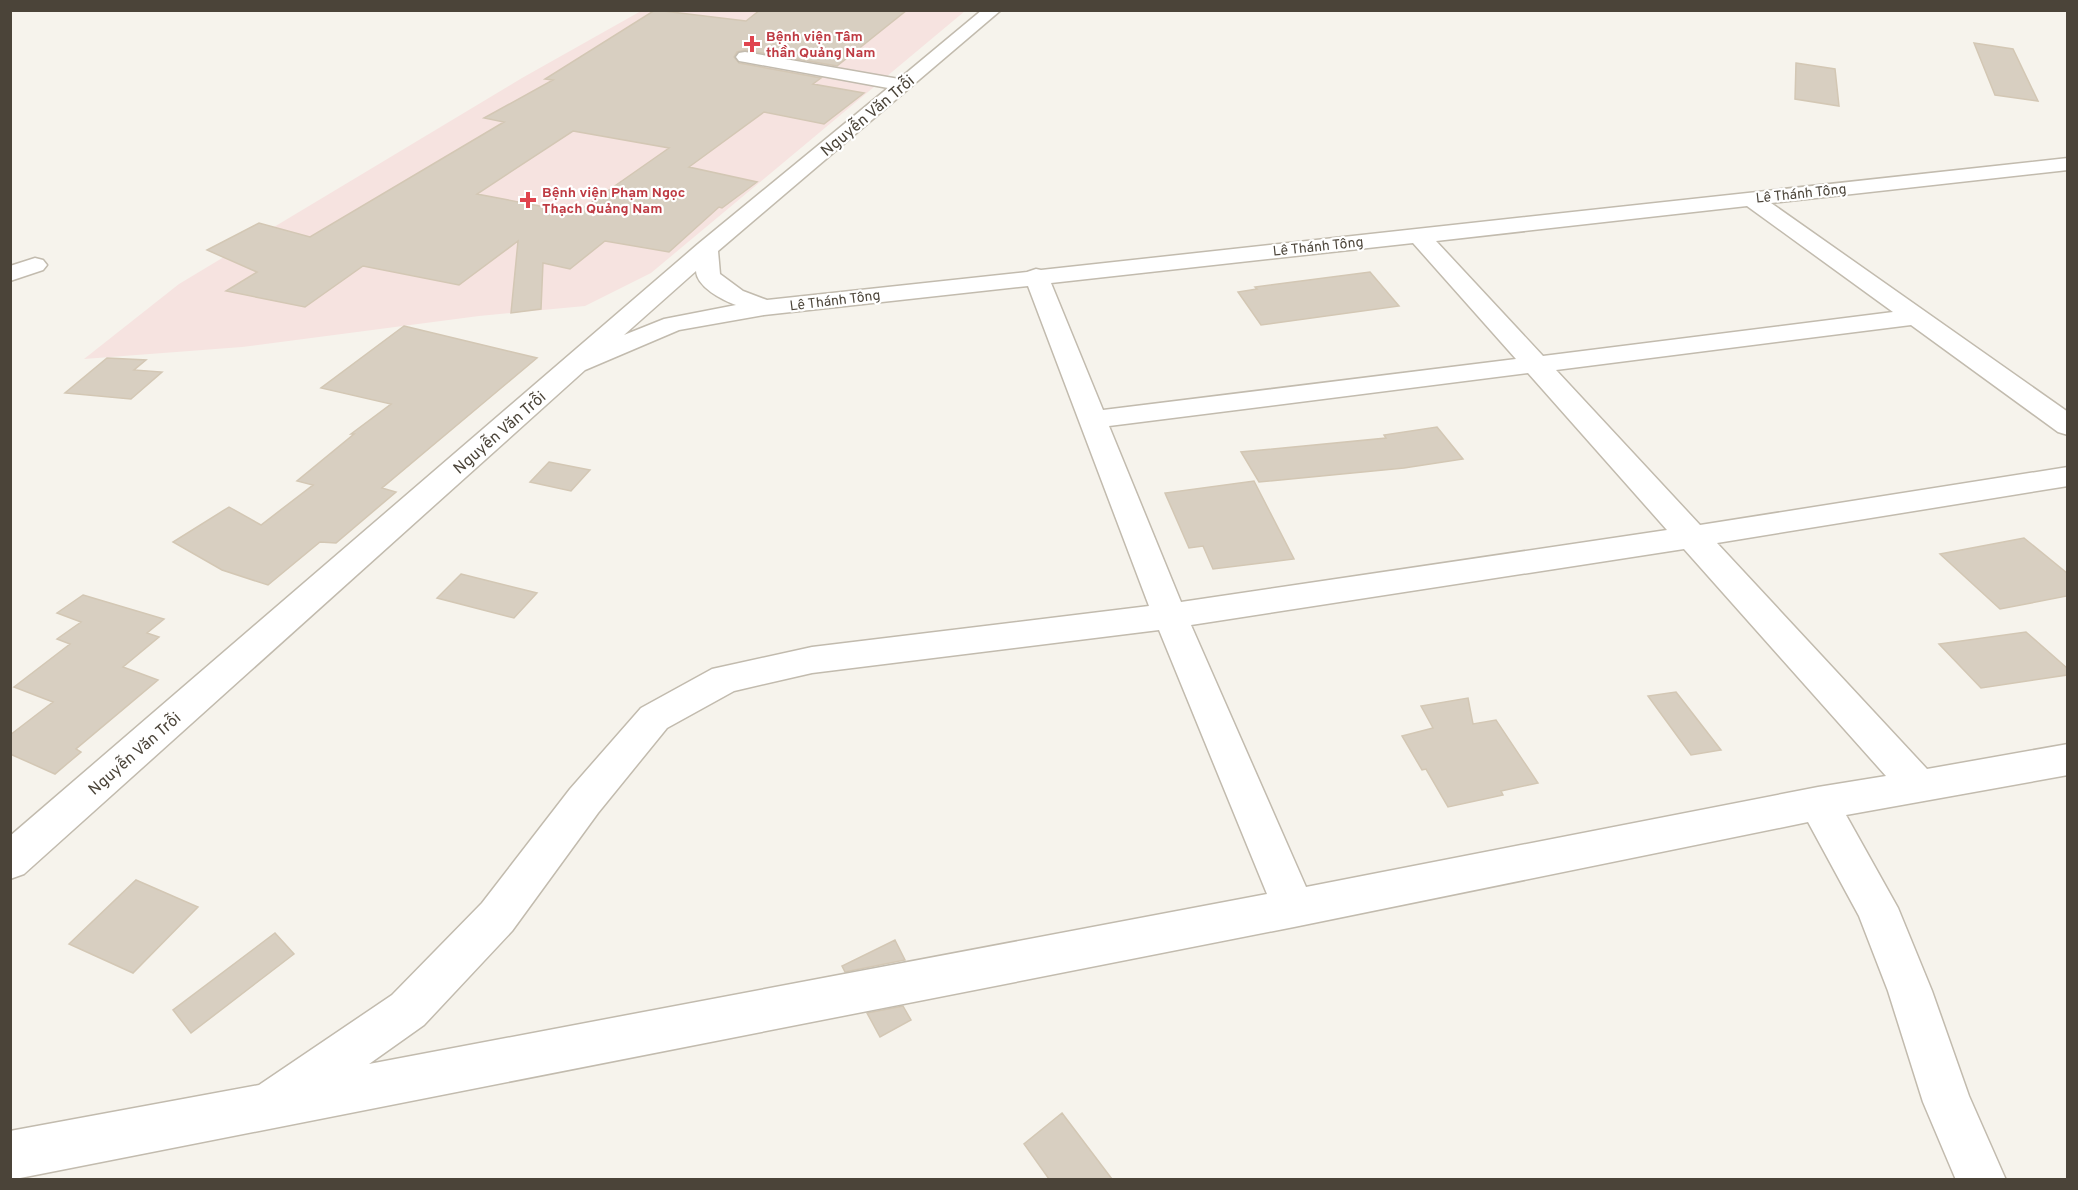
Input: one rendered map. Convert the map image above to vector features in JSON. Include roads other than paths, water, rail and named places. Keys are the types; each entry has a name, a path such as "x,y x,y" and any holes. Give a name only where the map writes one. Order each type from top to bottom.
{"street":[{"name":"Nguyễn Văn Trỗi","path":"10,861 706,249 993,10"},
{"path":"745,57 904,85"},
{"name":"Lê Thánh Tông","path":"576,364 673,324 764,308 1036,276 2067,164"},
{"path":"1751,199 2067,426"},
{"path":"1418,235 1919,787"},
{"path":"706,249 708,277 734,296 764,308"},
{"path":"10,274 35,265"},
{"path":"1036,276 1170,616 1294,908"},
{"path":"1093,420 1915,317"},
{"path":"264,1107 408,1010 497,917 584,801 654,718 725,679 812,660 1170,616 1690,537 2067,476"},
{"path":"10,1156 1294,908 1818,803 1919,787 2067,759"},
{"path":"1818,803 1876,908 1910,991 1947,1102 1981,1179"}],"place":[{"name":"Bệnh viện Tâm thần Quảng Nam","path":"752,44"},
{"name":"Bệnh viện Phạm Ngọc Thạch Quảng Nam","path":"528,200"}]}
